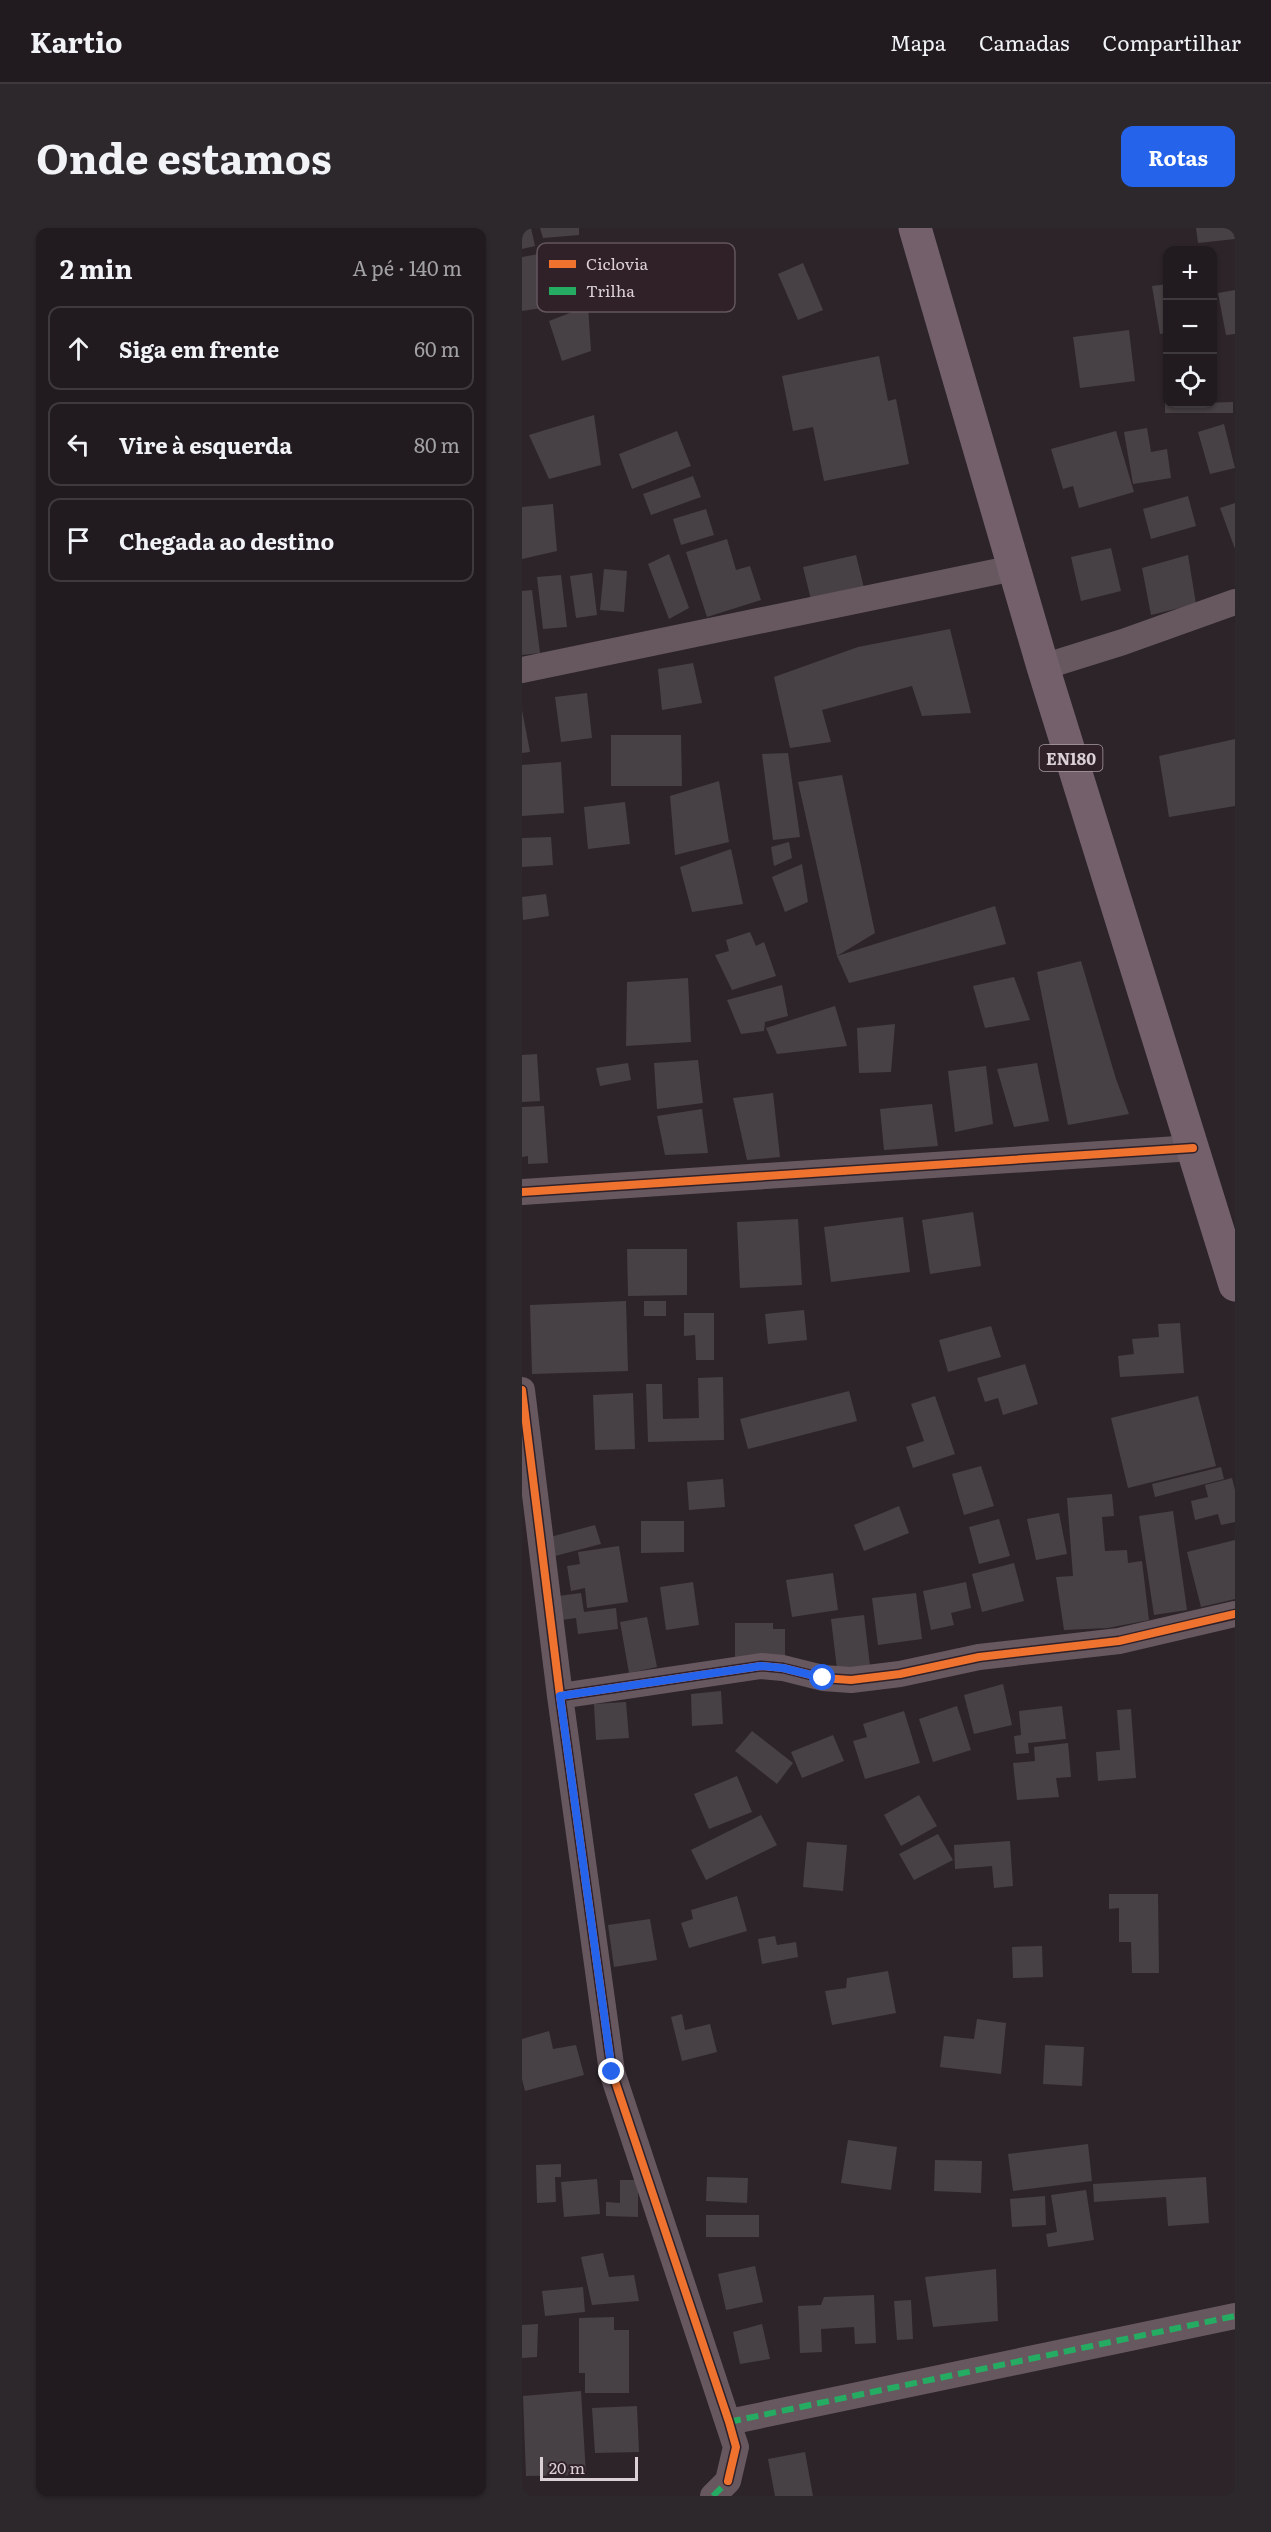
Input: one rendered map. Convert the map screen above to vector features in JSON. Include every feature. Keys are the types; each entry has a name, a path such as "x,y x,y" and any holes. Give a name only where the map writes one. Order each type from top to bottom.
{"main road":[{"name":"EN180","path":"915,228 1042,667 1235,1285"}],"street":[{"path":"522,670 1014,568"},
{"path":"1042,667 1123,642 1235,602"},
{"path":"522,1192 1193,1148"},
{"path":"522,1390 560,1696 612,2072 736,2447 720,2489"},
{"path":"560,1696 761,1666 783,1668 823,1678 851,1680 900,1674 979,1657 1119,1641 1235,1614"},
{"path":"729,2422 1235,2316"}],"building":[{"path":"522,228 531,228 535,246 522,249"},
{"path":"540,228 579,228 579,235 543,238"},
{"path":"1196,228 1234,228 1235,239 1198,243"},
{"path":"537,254 537,309 522,311 522,257"},
{"path":"803,263 823,310 798,320 778,274"},
{"path":"1163,285 1163,334 1160,334 1152,286"},
{"path":"1235,290 1235,334 1226,335 1218,293"},
{"path":"572,312 588,312 591,351 562,361 549,321"},
{"path":"1129,330 1135,381 1080,388 1073,337"},
{"path":"879,356 888,401 896,399 909,464 824,481 813,427 793,431 782,376"},
{"path":"1217,402 1233,402 1233,413 1165,413 1165,408 1217,408"},
{"path":"594,415 601,465 549,479 529,435"},
{"path":"1224,424 1235,468 1210,474 1198,432"},
{"path":"1147,428 1151,452 1167,449 1171,478 1133,484 1124,432"},
{"path":"677,431 691,466 632,489 619,454"},
{"path":"1116,431 1134,492 1079,508 1073,486 1063,489 1051,449"},
{"path":"693,476 701,497 651,515 643,494"},
{"path":"1188,496 1196,526 1151,539 1143,509"},
{"path":"1235,503 1235,549 1220,508"},
{"path":"553,504 557,551 522,559 522,507"},
{"path":"706,509 714,535 681,545 673,519"},
{"path":"727,539 736,570 750,566 761,600 707,617 686,552"},
{"path":"1111,548 1121,591 1081,601 1071,557"},
{"path":"669,554 689,608 669,619 648,564"},
{"path":"856,555 864,588 811,600 803,567"},
{"path":"1188,555 1196,604 1151,615 1142,568"},
{"path":"604,569 627,571 624,612 600,610"},
{"path":"592,573 597,615 576,618 570,576"},
{"path":"561,575 567,627 543,629 537,577"},
{"path":"532,590 540,653 522,655 522,591"},
{"path":"950,629 971,713 922,716 912,686 822,710 831,742 790,748 774,677 858,647"},
{"path":"693,663 702,703 662,710 658,669"},
{"path":"587,693 592,738 561,742 555,697"},
{"path":"522,710 530,752 522,753"},
{"path":"611,735 681,735 682,786 611,786"},
{"path":"1235,739 1235,806 1169,817 1159,756"},
{"path":"788,753 800,837 773,840 762,754"},
{"path":"561,762 564,813 522,816 522,765"},
{"path":"842,775 875,933 837,956 798,782"},
{"path":"719,781 729,842 675,855 670,796"},
{"path":"625,802 630,844 588,849 584,807"},
{"path":"551,837 553,865 522,867 522,838"},
{"path":"789,842 792,858 774,866 771,847"},
{"path":"731,849 743,904 692,912 680,867"},
{"path":"802,864 808,902 785,912 772,877"},
{"path":"546,894 549,916 523,920 522,897"},
{"path":"995,906 1006,944 849,983 837,956"},
{"path":"750,932 756,946 764,942 776,976 732,990 715,955 729,951 726,940"},
{"path":"1081,961 1116,1079 1129,1114 1068,1125 1037,972"},
{"path":"1014,977 1030,1020 985,1028 973,986"},
{"path":"688,978 691,1042 626,1046 627,982"},
{"path":"782,985 788,1016 765,1022 764,1031 741,1034 727,1000"},
{"path":"835,1006 847,1046 777,1054 766,1028"},
{"path":"895,1024 891,1072 859,1073 857,1028"},
{"path":"537,1054 540,1101 522,1102 522,1055"},
{"path":"698,1060 703,1103 657,1109 654,1063"},
{"path":"628,1063 631,1080 600,1086 596,1068"},
{"path":"1037,1063 1049,1121 1014,1127 997,1069"},
{"path":"986,1066 993,1124 955,1132 948,1071"},
{"path":"773,1093 780,1157 747,1160 733,1098"},
{"path":"932,1104 938,1146 884,1150 880,1109"},
{"path":"544,1106 548,1163 528,1164 528,1156 522,1157 522,1107"},
{"path":"702,1109 708,1153 665,1155 657,1116"},
{"path":"973,1212 981,1266 930,1274 922,1220"},
{"path":"903,1217 910,1272 831,1282 824,1227"},
{"path":"798,1219 802,1285 740,1288 737,1222"},
{"path":"627,1249 687,1249 687,1295 628,1296"},
{"path":"626,1301 628,1371 532,1374 530,1305"},
{"path":"644,1301 666,1301 666,1316 644,1316"},
{"path":"804,1310 807,1340 768,1344 765,1314"},
{"path":"684,1313 714,1313 714,1360 696,1360 695,1335 684,1336"},
{"path":"1180,1323 1184,1373 1120,1377 1118,1356 1134,1354 1132,1339 1159,1337 1158,1324"},
{"path":"991,1326 1001,1357 948,1372 939,1340"},
{"path":"1025,1364 1038,1404 1003,1415 998,1398 985,1402 977,1378"},
{"path":"723,1377 724,1440 648,1442 646,1384 662,1384 663,1419 699,1418 698,1378"},
{"path":"849,1391 857,1421 748,1449 740,1419"},
{"path":"633,1393 635,1449 595,1450 593,1395"},
{"path":"935,1396 955,1454 913,1468 906,1447 924,1441 911,1404"},
{"path":"1198,1396 1216,1466 1128,1488 1111,1418"},
{"path":"981,1466 994,1506 964,1515 952,1474"},
{"path":"1221,1467 1224,1479 1155,1497 1152,1484"},
{"path":"1232,1478 1235,1490 1235,1522 1221,1525 1218,1514 1195,1520 1191,1501 1208,1497 1205,1485"},
{"path":"723,1479 725,1507 689,1510 687,1482"},
{"path":"1112,1494 1114,1516 1102,1517 1105,1551 1127,1550 1128,1563 1142,1561 1149,1620 1108,1628 1064,1630 1056,1577 1073,1576 1067,1498"},
{"path":"899,1506 909,1533 864,1551 854,1525"},
{"path":"1173,1511 1187,1610 1154,1615 1139,1516"},
{"path":"1059,1513 1067,1554 1036,1560 1027,1519"},
{"path":"999,1519 1010,1556 979,1564 969,1527"},
{"path":"641,1521 684,1521 684,1552 641,1553"},
{"path":"595,1525 601,1544 555,1556 550,1537"},
{"path":"1235,1540 1235,1599 1201,1607 1187,1552"},
{"path":"619,1546 628,1602 587,1608 585,1588 571,1591 567,1566 580,1564 578,1552"},
{"path":"1014,1563 1024,1601 982,1612 972,1574"},
{"path":"833,1573 838,1610 792,1617 786,1580"},
{"path":"693,1582 699,1625 666,1630 660,1587"},
{"path":"966,1582 971,1608 951,1613 954,1625 931,1630 923,1591"},
{"path":"581,1593 584,1612 616,1608 618,1629 578,1634 576,1618 554,1621 551,1597"},
{"path":"916,1593 922,1639 878,1645 872,1598"},
{"path":"864,1615 870,1666 837,1669 831,1619"},
{"path":"647,1617 657,1667 629,1673 620,1622"},
{"path":"735,1623 773,1623 773,1629 785,1629 785,1664 735,1664"},
{"path":"1003,1684 1012,1725 974,1734 964,1695"},
{"path":"721,1691 723,1724 692,1726 691,1694"},
{"path":"626,1702 629,1738 596,1740 594,1704"},
{"path":"957,1706 971,1750 933,1762 919,1719"},
{"path":"1062,1706 1066,1739 1028,1743 1029,1753 1016,1754 1014,1736 1021,1735 1019,1711"},
{"path":"1131,1709 1136,1778 1098,1781 1096,1752 1120,1750 1117,1710"},
{"path":"904,1711 920,1763 865,1779 853,1741 867,1737 863,1724"},
{"path":"752,1731 793,1763 777,1784 735,1751"},
{"path":"833,1735 844,1761 802,1778 791,1752"},
{"path":"1068,1743 1071,1777 1056,1778 1059,1797 1017,1800 1013,1763 1035,1761 1034,1747"},
{"path":"737,1776 752,1812 709,1829 694,1794"},
{"path":"919,1795 937,1826 901,1846 884,1815"},
{"path":"761,1815 777,1845 706,1880 691,1850"},
{"path":"938,1834 953,1860 914,1880 899,1854"},
{"path":"1010,1841 1013,1886 994,1888 992,1866 955,1869 954,1845"},
{"path":"807,1842 847,1845 843,1891 803,1887"},
{"path":"1109,1894 1158,1894 1159,1973 1132,1973 1131,1942 1119,1942 1119,1908 1109,1909"},
{"path":"737,1896 747,1931 689,1948 681,1923 693,1919 691,1910"},
{"path":"650,1919 657,1960 614,1967 608,1925"},
{"path":"775,1936 777,1945 796,1942 798,1957 762,1964 758,1939"},
{"path":"1042,1946 1043,1977 1013,1978 1012,1947"},
{"path":"888,1971 896,2013 832,2025 825,1991 846,1988 847,1978"},
{"path":"682,2014 685,2030 710,2024 717,2052 682,2061 671,2017"},
{"path":"977,2019 1006,2023 1001,2074 940,2067 944,2036 974,2039"},
{"path":"549,2031 553,2049 576,2045 584,2075 525,2091 522,2079 522,2039"},
{"path":"1045,2045 1084,2047 1082,2086 1043,2084"},
{"path":"848,2140 897,2147 891,2190 841,2183"},
{"path":"1088,2144 1092,2181 1013,2191 1008,2154"},
{"path":"935,2160 982,2161 981,2193 934,2191"},
{"path":"561,2164 561,2177 555,2177 556,2202 537,2203 536,2165"},
{"path":"707,2177 748,2178 747,2203 706,2201"},
{"path":"1206,2177 1209,2223 1168,2226 1166,2197 1094,2202 1093,2184"},
{"path":"597,2179 600,2214 564,2217 561,2182"},
{"path":"620,2180 638,2180 638,2217 606,2216 606,2202 620,2203"},
{"path":"1086,2190 1094,2240 1048,2247 1046,2234 1057,2232 1051,2195"},
{"path":"1045,2196 1046,2225 1012,2227 1010,2199"},
{"path":"706,2215 759,2215 759,2237 706,2237"},
{"path":"603,2253 609,2277 634,2275 639,2301 592,2305 581,2257"},
{"path":"755,2266 763,2302 726,2310 718,2274"},
{"path":"996,2269 998,2321 933,2327 925,2277"},
{"path":"583,2287 585,2312 545,2316 542,2291"},
{"path":"874,2295 876,2343 855,2344 854,2327 821,2329 822,2352 800,2353 798,2306 821,2305 824,2297"},
{"path":"911,2300 913,2339 897,2340 894,2301"},
{"path":"614,2317 614,2330 629,2330 629,2393 585,2393 585,2373 579,2373 579,2318"},
{"path":"538,2324 537,2357 522,2358 522,2325"},
{"path":"762,2324 770,2359 740,2364 733,2332"},
{"path":"581,2391 586,2475 526,2476 523,2396"},
{"path":"637,2406 639,2452 595,2453 592,2408"},
{"path":"805,2452 813,2496 775,2496 768,2459"}],"marked path":[{"path":"729,2422 1235,2316"},
{"path":"713,2496 728,2481"}],"cycle path":[{"path":"522,1192 1193,1148"},
{"path":"522,1390 560,1696 612,2072 729,2422 736,2447 728,2481"},
{"path":"560,1696 761,1666 783,1668 823,1678 851,1680 900,1674 979,1657 1119,1641 1235,1614"}],"route":[{"path":"612,2072 560,1696 761,1666 783,1668 823,1678"}]}
